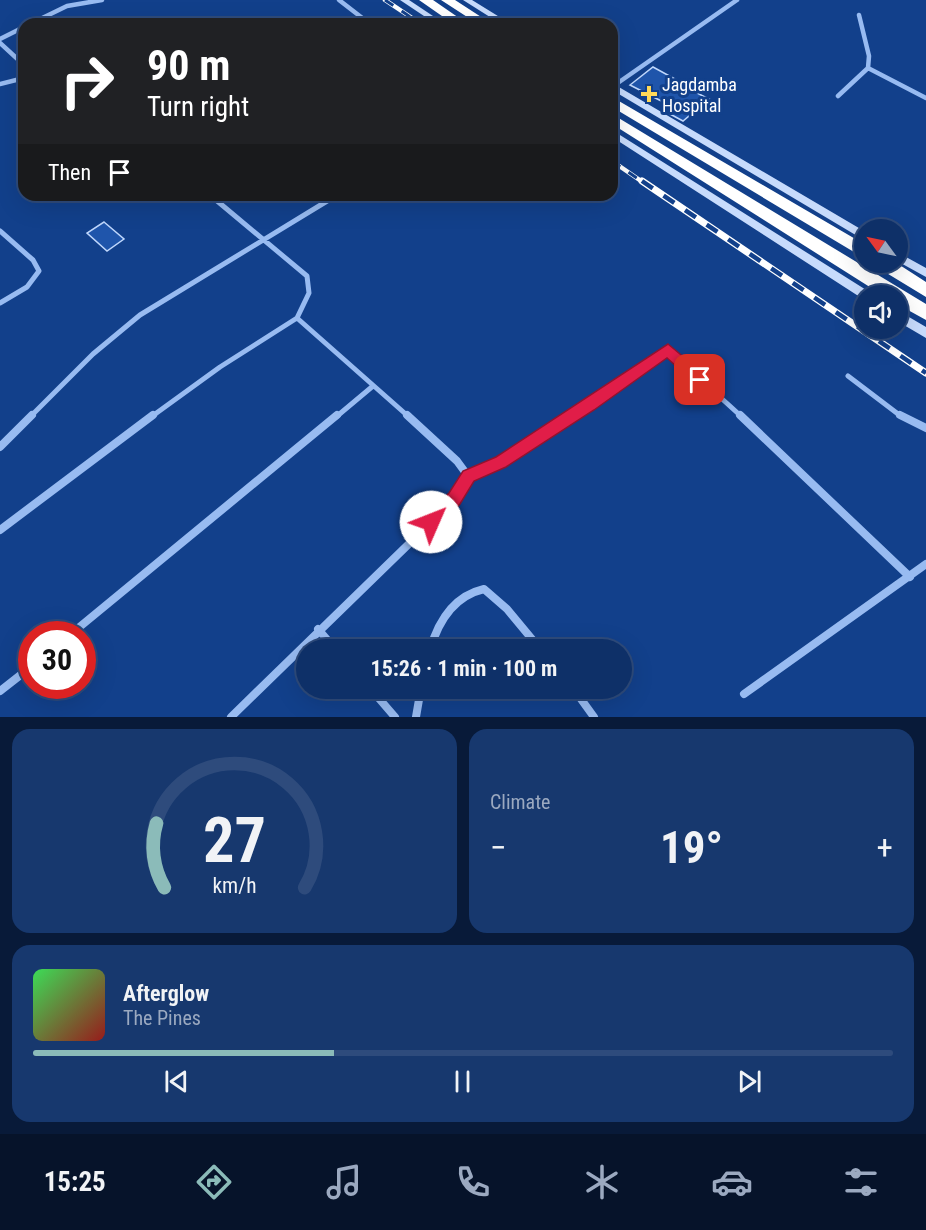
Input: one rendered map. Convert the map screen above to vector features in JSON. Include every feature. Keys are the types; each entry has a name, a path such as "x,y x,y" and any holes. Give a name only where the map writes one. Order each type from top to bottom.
{"highway":[{"path":"425,0 454,18"},
{"path":"447,0 476,18"},
{"path":"618,105 854,246"},
{"path":"618,122 926,313"},
{"path":"899,273 926,290"}],"street":[{"path":"42,18 67,6 102,0"},
{"path":"339,0 362,18"},
{"path":"404,0 432,18"},
{"path":"467,0 497,18"},
{"path":"618,83 737,0"},
{"path":"838,96 868,68 869,56 859,15"},
{"path":"18,30 0,41 18,59"},
{"path":"868,68 926,98"},
{"path":"0,84 18,80"},
{"path":"618,91 854,230"},
{"path":"618,137 854,288"},
{"path":"0,530 206,378 297,318 311,286 307,276 217,201"},
{"path":"0,447 117,333 140,315 326,201"},
{"path":"0,231 33,260 39,272 27,287 0,303"},
{"path":"908,262 926,273"},
{"path":"297,318 457,462 468,476"},
{"path":"908,322 926,333"},
{"path":"231,717 318,629 455,499 468,476 501,462 668,350 783,454 910,577"},
{"path":"848,376 909,421 926,428"},
{"path":"87,621 373,386"},
{"path":"744,694 926,564"},
{"path":"434,639 439,625 462,598 472,590 484,589 507,609 532,639"},
{"path":"318,629 327,639"},
{"path":"0,691 18,677"},
{"path":"379,699 395,717"},
{"path":"416,717 419,699"},
{"path":"581,699 594,717"}],"building":[{"path":"653,67 709,99 683,121 670,114 667,112 673,107 630,85"},
{"path":"104,222 124,239 107,251 87,233"}],"railway":[{"path":"385,0 412,18"},
{"path":"618,165 644,183"},
{"path":"642,181 926,373"}],"place":[{"name":"Jagdamba Hospital","path":"649,94"}],"route":[{"path":"431,522 455,499 468,476 501,462 633,376 668,350 700,380"}]}
